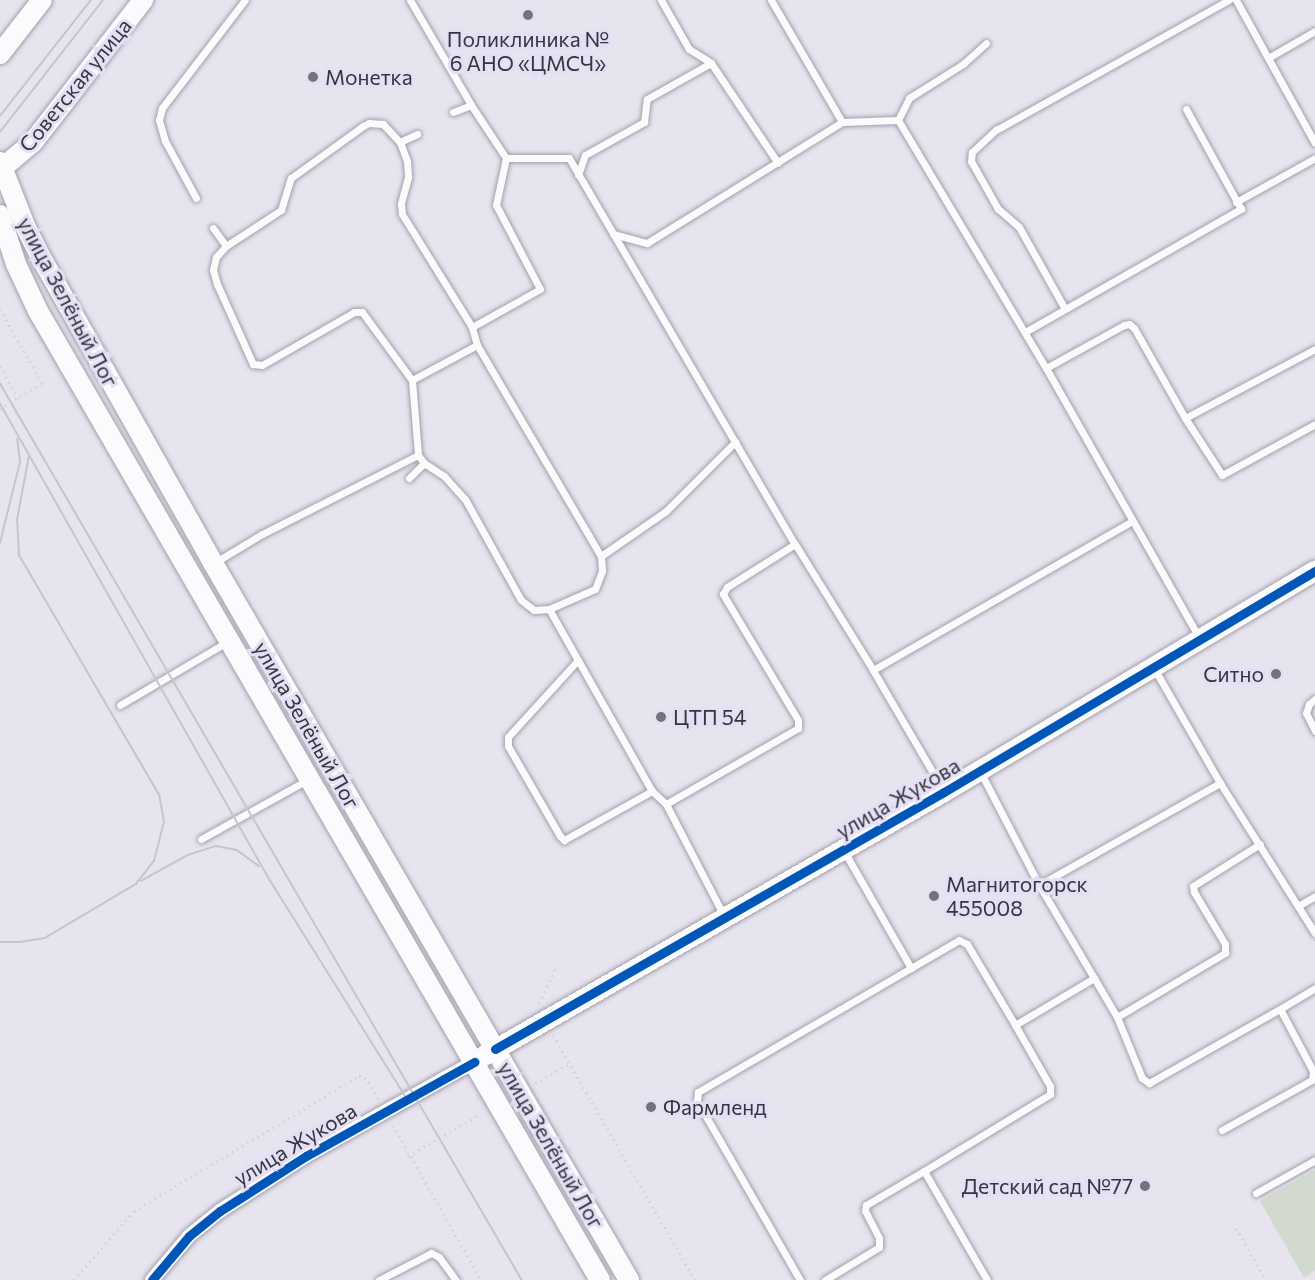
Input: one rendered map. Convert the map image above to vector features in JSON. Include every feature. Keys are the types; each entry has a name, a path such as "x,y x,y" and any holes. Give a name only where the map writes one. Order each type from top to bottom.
{"main road":[{"path":"0,54 42,0"},
{"name":"Советская улица","path":"1,167 33,142 143,0"},
{"name":"улица Зелёный Лог","path":"1,167 43,261 213,563 629,1280"},
{"name":"улица Зелёный Лог","path":"1,226 38,311 600,1280"},
{"name":"улица Жукова","path":"474,1062 843,851 1315,572"}],"street":[{"name":"улица Жукова","path":"152,1280 189,1236 220,1210 306,1156 474,1062"}],"lane":[{"path":"196,198 165,141 159,120 162,108 245,0"},
{"path":"410,0 471,105 506,158 496,206 540,289 472,327"},
{"path":"661,0 689,49 711,63 778,163"},
{"path":"771,0 842,122"},
{"path":"1065,309 1019,227 999,209 971,161 972,152 996,130 1229,0"},
{"path":"1236,0 1315,143"},
{"path":"1268,57 1315,32"},
{"path":"986,43 963,64 909,98 898,120 1046,368 1200,640"},
{"path":"578,175 585,155 644,122 647,99 711,63"},
{"path":"453,112 471,105"},
{"path":"1025,332 1241,209 1186,109"},
{"path":"613,234 647,243 842,122 898,120"},
{"path":"369,123 383,124 400,142 407,161 408,177 400,204 402,214 472,327 477,345 601,556 603,571 595,589 549,609 534,610 521,600 465,499 444,476 424,463 418,455 412,380 364,314 357,311 262,365 253,364 217,284 213,270 216,257 226,246 280,211 289,180 369,123"},
{"path":"400,142 417,134"},
{"path":"506,158 569,158 795,544 873,670 944,792"},
{"path":"1236,202 1315,158"},
{"path":"213,228 226,246"},
{"path":"1046,368 1129,324 1222,475 1315,424"},
{"path":"412,380 477,345"},
{"path":"1185,418 1315,349"},
{"path":"601,556 666,511 735,442"},
{"path":"213,563 262,534 418,455"},
{"path":"410,478 424,463"},
{"path":"873,670 1132,521"},
{"path":"666,804 796,730 799,726 798,720 723,591 795,544"},
{"path":"549,609 652,791 666,804 725,918"},
{"path":"120,705 229,640"},
{"path":"578,660 508,737 508,746 564,840 652,791"},
{"path":"1154,668 1220,783 1315,933"},
{"path":"1315,699 1309,704 1306,713 1315,731"},
{"path":"980,771 1039,885 1117,1017 1142,1078 1149,1083 1315,988"},
{"path":"201,839 309,778"},
{"path":"1039,885 1220,783"},
{"path":"1117,1017 1225,953 1226,944 1194,892 1193,886 1260,844"},
{"path":"843,851 911,968"},
{"path":"1298,906 1315,896"},
{"path":"800,1280 697,1101 696,1095 700,1090 957,941 965,942 1050,1086 1050,1094 866,1205 864,1211 879,1238 879,1246 825,1280"},
{"path":"1015,1025 1094,978"},
{"path":"1222,1130 1313,1077 1313,1071 1280,1009"},
{"path":"1256,1193 1315,1160"},
{"path":"924,1171 987,1280"},
{"path":"379,1280 431,1253 440,1257 456,1280"}],"path":[{"path":"0,309 42,383 0,410"},
{"path":"0,366 18,398"},
{"path":"537,1007 556,968"},
{"path":"550,1029 695,1280"},
{"path":"534,1084 569,1064"},
{"path":"74,1280 134,1211 359,1076 365,1077 378,1099"},
{"path":"408,1156 479,1115"},
{"path":"391,1121 408,1156 481,1280"},
{"path":"1236,1228 1266,1280"}],"shaded area":[{"path":"1315,1170 1315,1271 1304,1278 1260,1201"}],"tram line":[{"path":"0,116 91,0"},
{"path":"0,132 103,0"},
{"path":"0,383 522,1280"},
{"path":"0,403 270,880 406,1097"},
{"path":"0,543 20,462 17,439"},
{"path":"0,942 45,938 136,884 154,861 164,822 159,795 19,555 17,520 29,456"},
{"path":"141,881 188,855 216,846 237,850 259,866"}],"cycle path":[{"path":"495,1049 944,792 1315,571"},
{"path":"152,1280 189,1236 220,1211 306,1156 474,1062"}],"place":[{"name":"Поликлиника № 6 АНО «ЦМСЧ»","path":"528,15"},
{"name":"Монетка","path":"313,77"},
{"name":"Ситно","path":"1276,674"},
{"name":"ЦТП 54","path":"661,717"},
{"name":"Магнитогорск 455008","path":"934,896"},
{"name":"Фармленд","path":"651,1107"},
{"name":"Детский сад №77","path":"1145,1186"}]}
